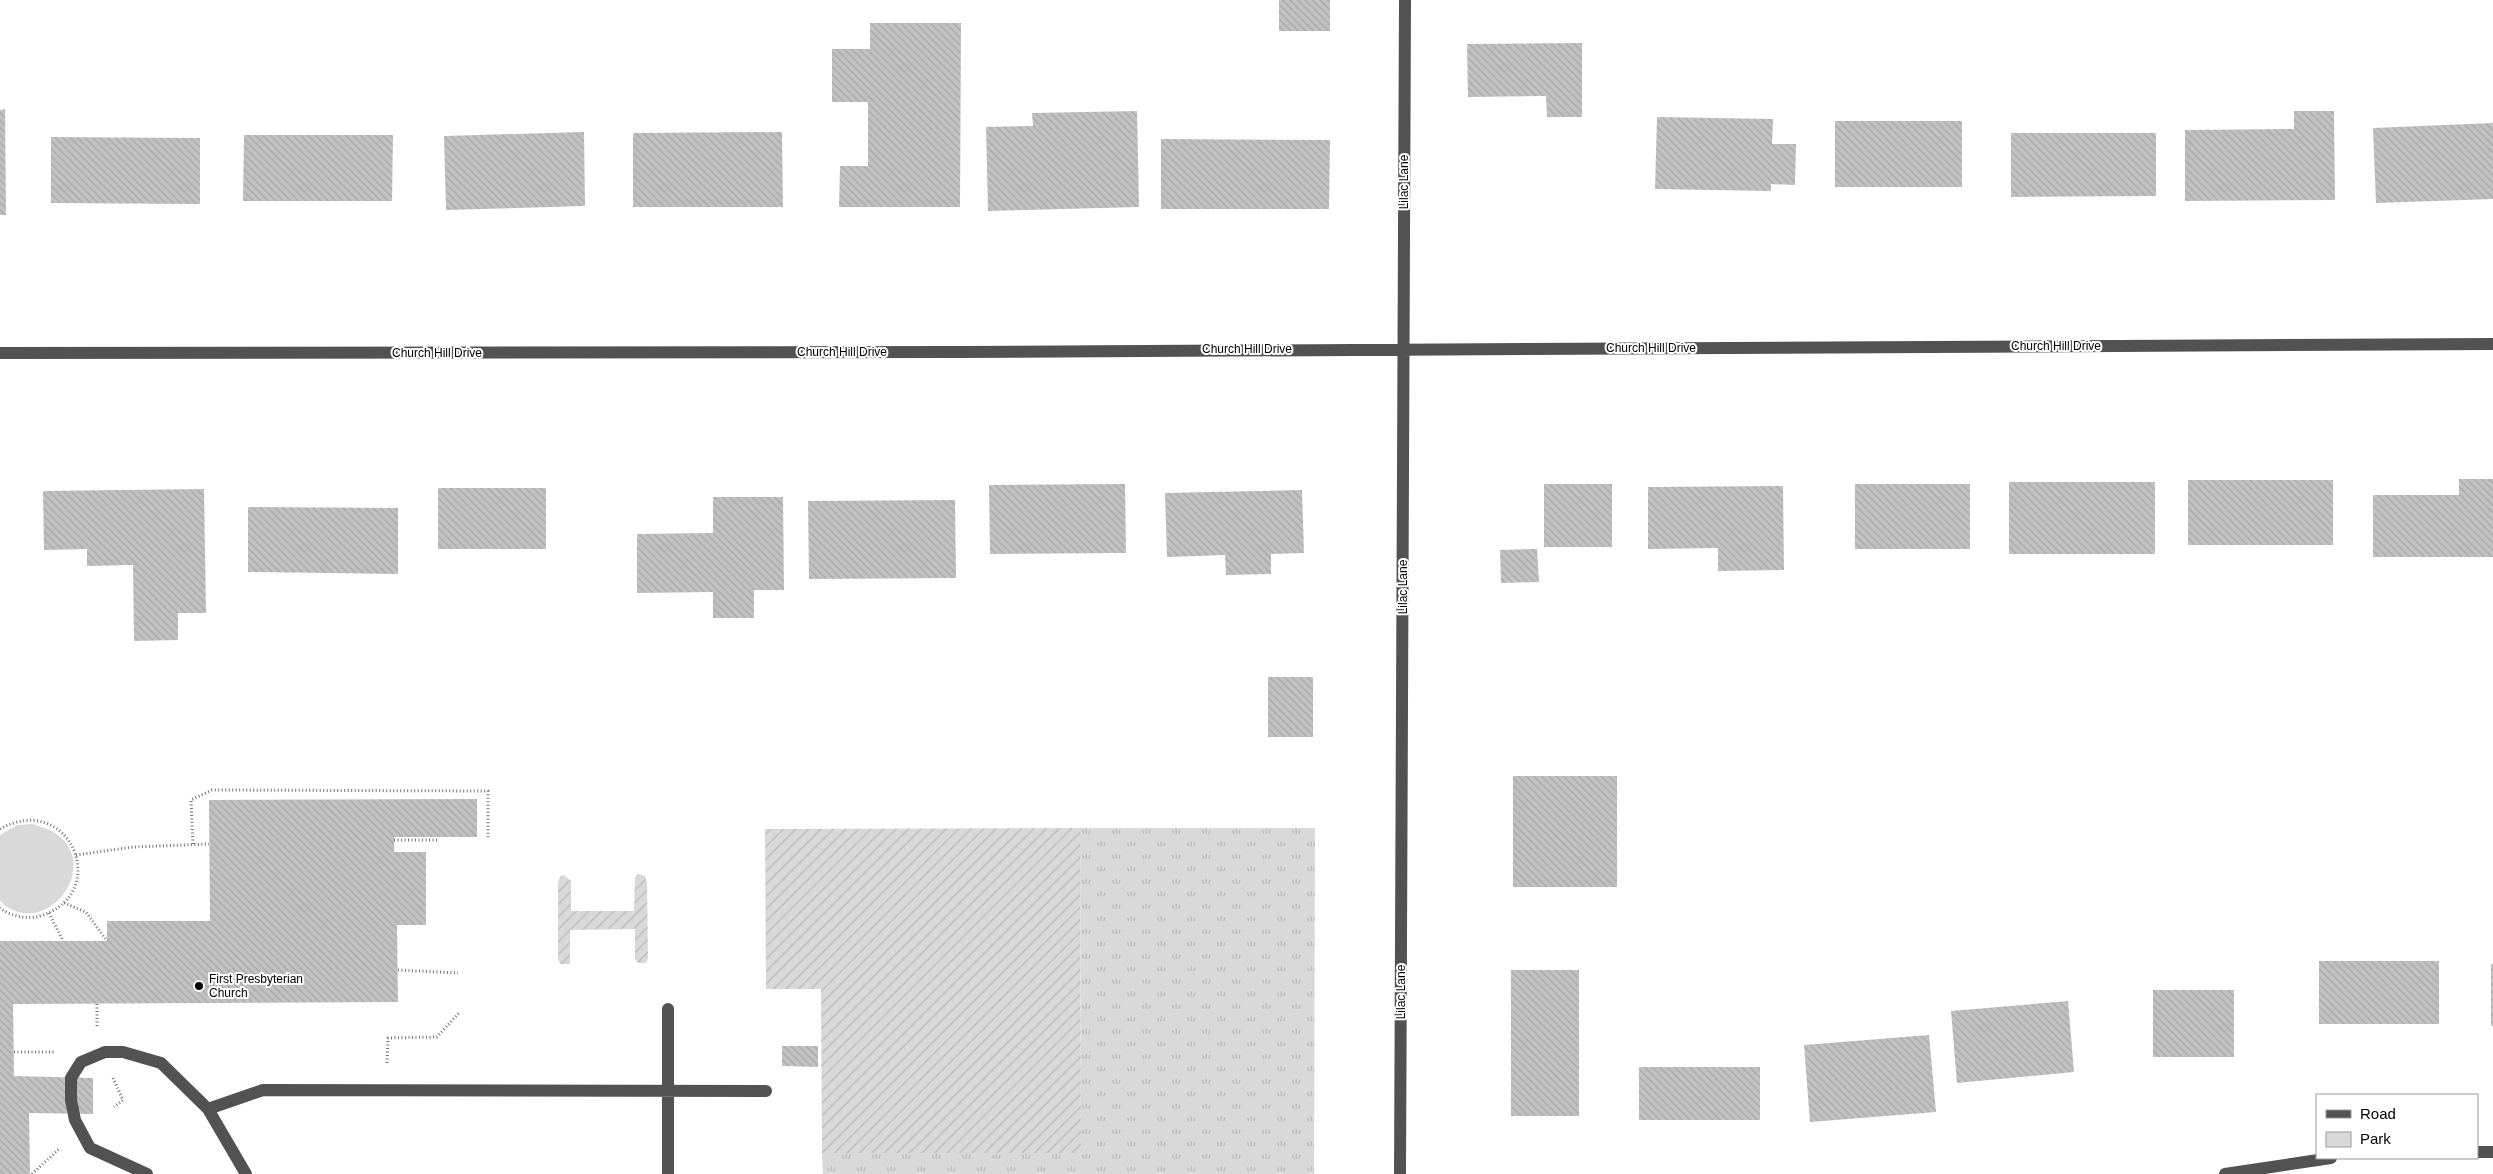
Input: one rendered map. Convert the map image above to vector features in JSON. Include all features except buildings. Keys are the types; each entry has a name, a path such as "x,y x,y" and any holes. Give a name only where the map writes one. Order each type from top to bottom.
{"street":[{"name":"Lilac Lane","path":"1400,1174 1405,0"},
{"name":"Church Hill Drive","path":"0,353 2493,344"},
{"path":"668,1009 666,1090 668,1174"},
{"path":"147,1174 90,1148 75,1120 71,1100 71,1078 81,1062 105,1052 123,1052 161,1063 208,1109 246,1174"},
{"path":"208,1109 263,1090 766,1090"},
{"path":"2478,1152 2493,1152"},
{"path":"2225,1174 2324,1159"}],"path":[{"path":"193,844 191,800 212,790 488,791 488,839"},
{"path":"0,828 16,820 33,819 49,823 63,833 73,846 78,878 72,892 64,903 49,913 34,918 18,916 0,908"},
{"path":"394,840 437,840"},
{"path":"76,856 133,847 209,844"},
{"path":"64,903 86,912 107,941"},
{"path":"49,913 63,941"},
{"path":"398,970 458,973"},
{"path":"97,1004 97,1033"},
{"path":"387,1066 388,1038 437,1037 459,1013"},
{"path":"14,1052 61,1052"},
{"path":"109,1072 123,1100 114,1107"},
{"path":"32,1174 61,1148"}],"green space":[{"path":"32,824 58,835 71,851 73,870 67,888 55,903 38,912 19,912 0,901 0,835 17,825"},
{"path":"1080,828 1315,828 1314,1174 823,1174 822,1153 1081,1153"},
{"path":"1080,828 1081,1153 822,1153 821,989 766,989 765,829"},
{"path":"638,874 645,876 647,883 648,958 646,963 638,963 635,959 635,929 570,930 570,964 560,964 558,959 558,883 560,877 564,875 571,881 571,911 634,911 635,878"}],"place":[{"name":"First Presbyterian Church","path":"199,986"}]}
